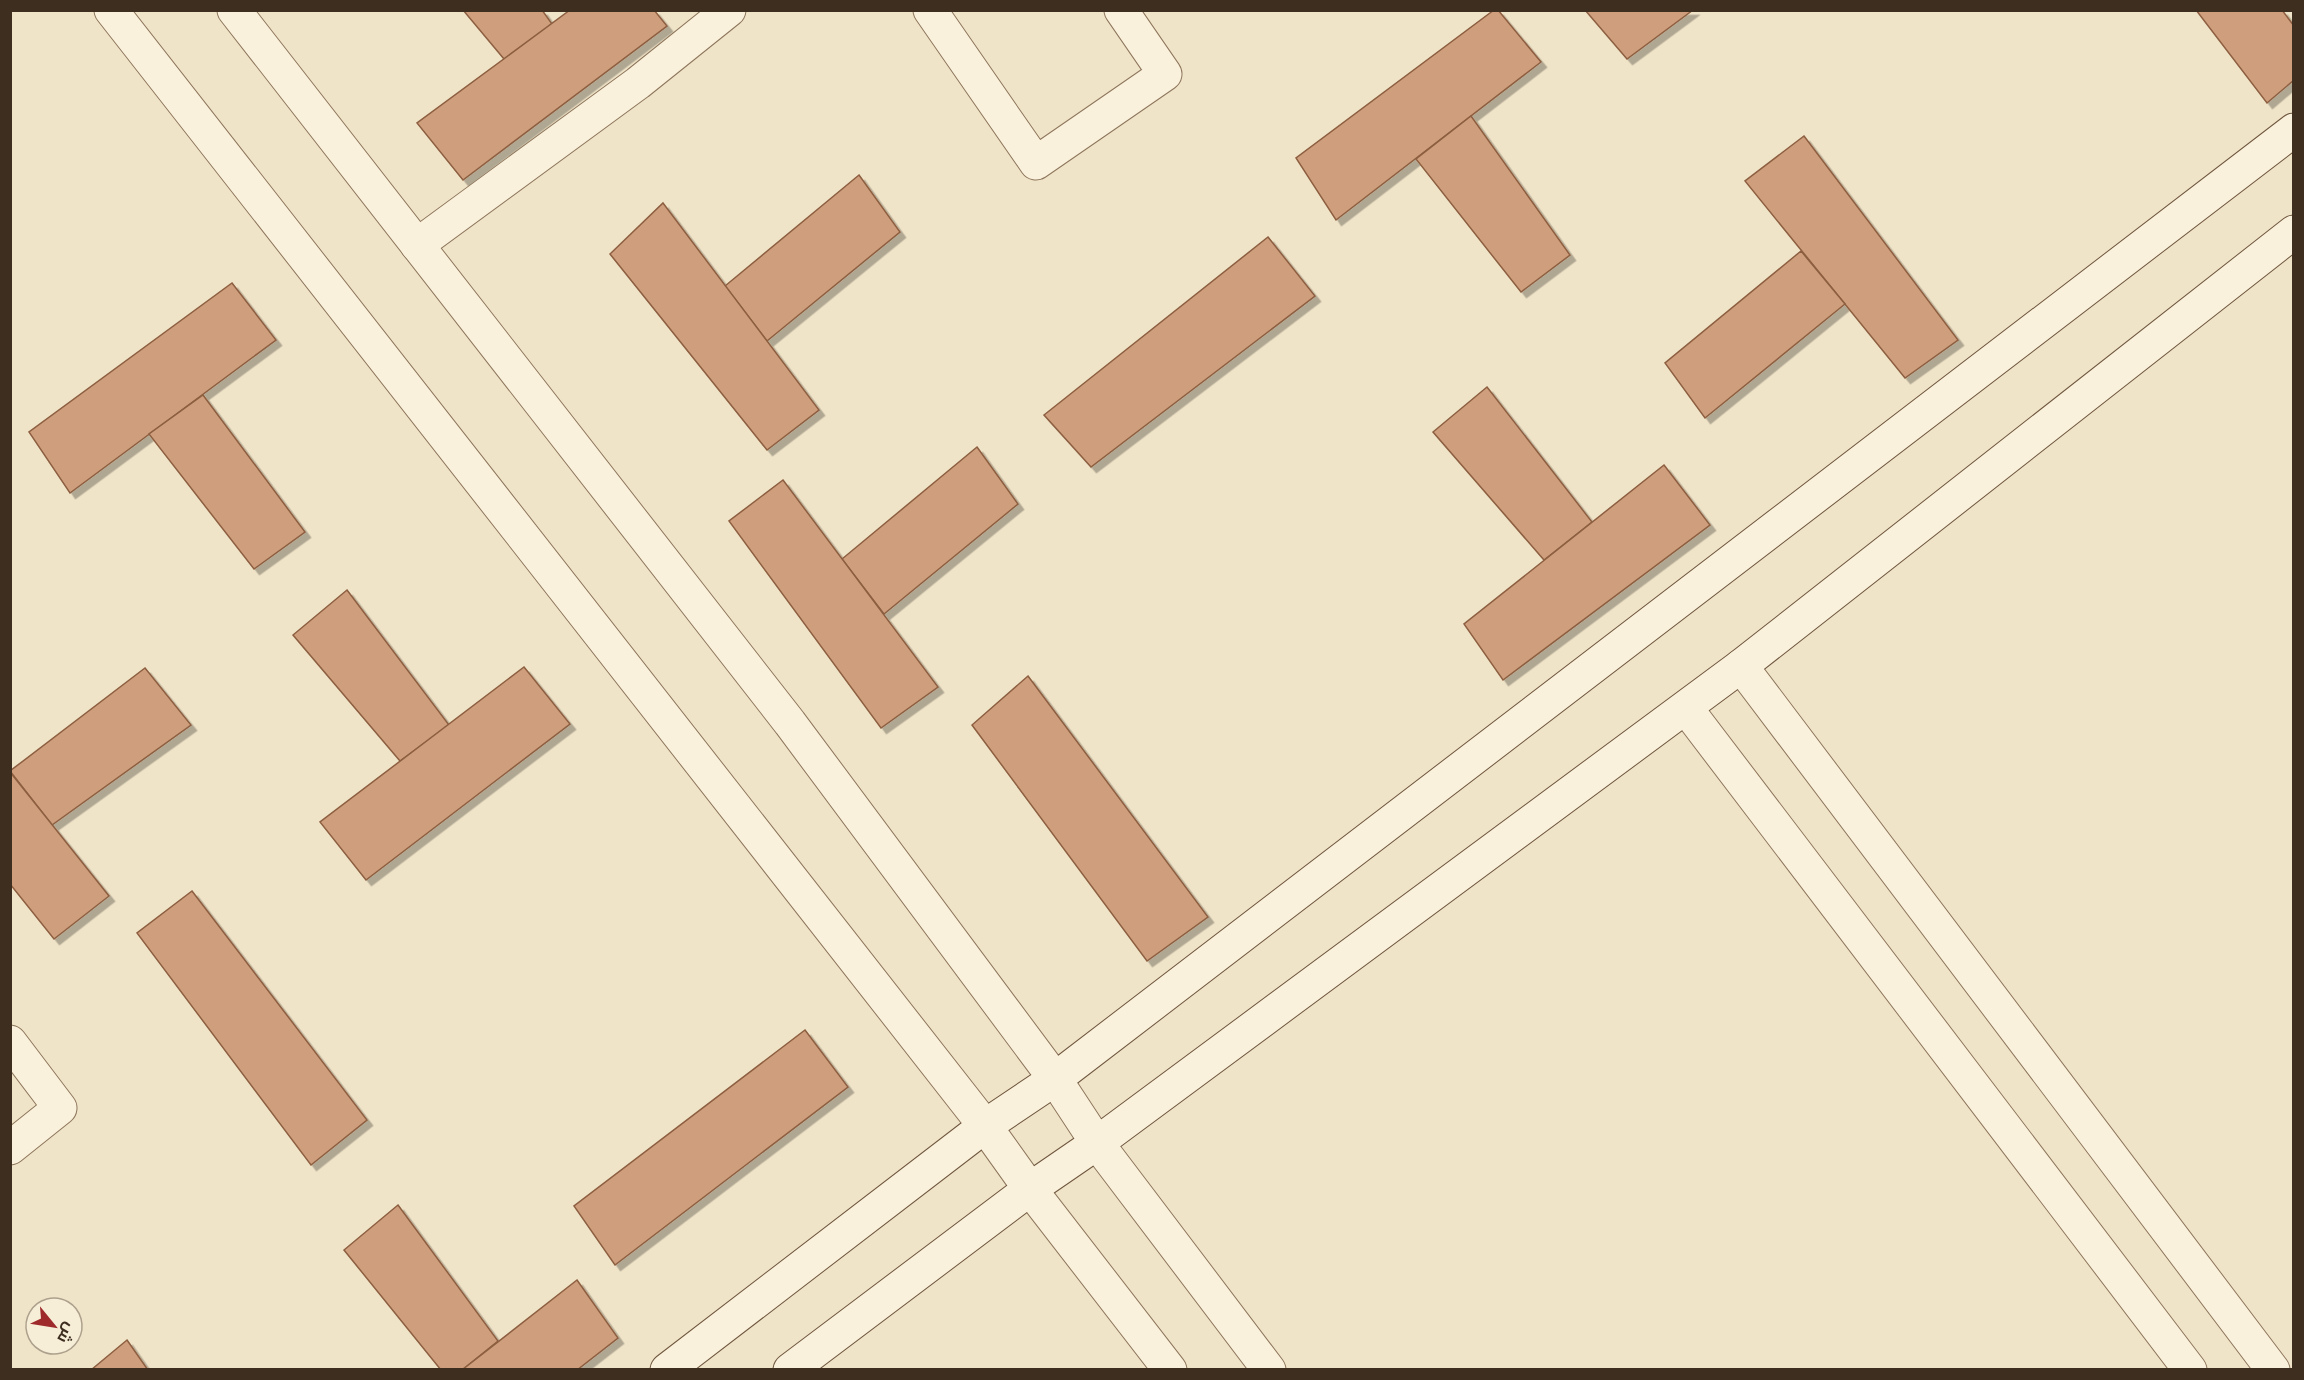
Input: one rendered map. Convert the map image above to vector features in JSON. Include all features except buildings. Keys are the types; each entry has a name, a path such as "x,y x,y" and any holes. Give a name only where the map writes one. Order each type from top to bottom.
{"street":[{"path":"111,10 986,1126 1030,1189 1170,1370"},
{"path":"234,10 790,723 1055,1079 1098,1143 1269,1370"},
{"path":"417,245 638,83 729,10"},
{"path":"930,10 1036,163 1165,74 1121,10"},
{"path":"667,1370 986,1126 1055,1079 2294,130"},
{"path":"790,1370 1030,1189 1098,1143 1686,708 2294,232"},
{"path":"1741,666 2273,1370"},
{"path":"1686,708 2190,1370"},
{"path":"10,1042 60,1108 10,1148"}]}
